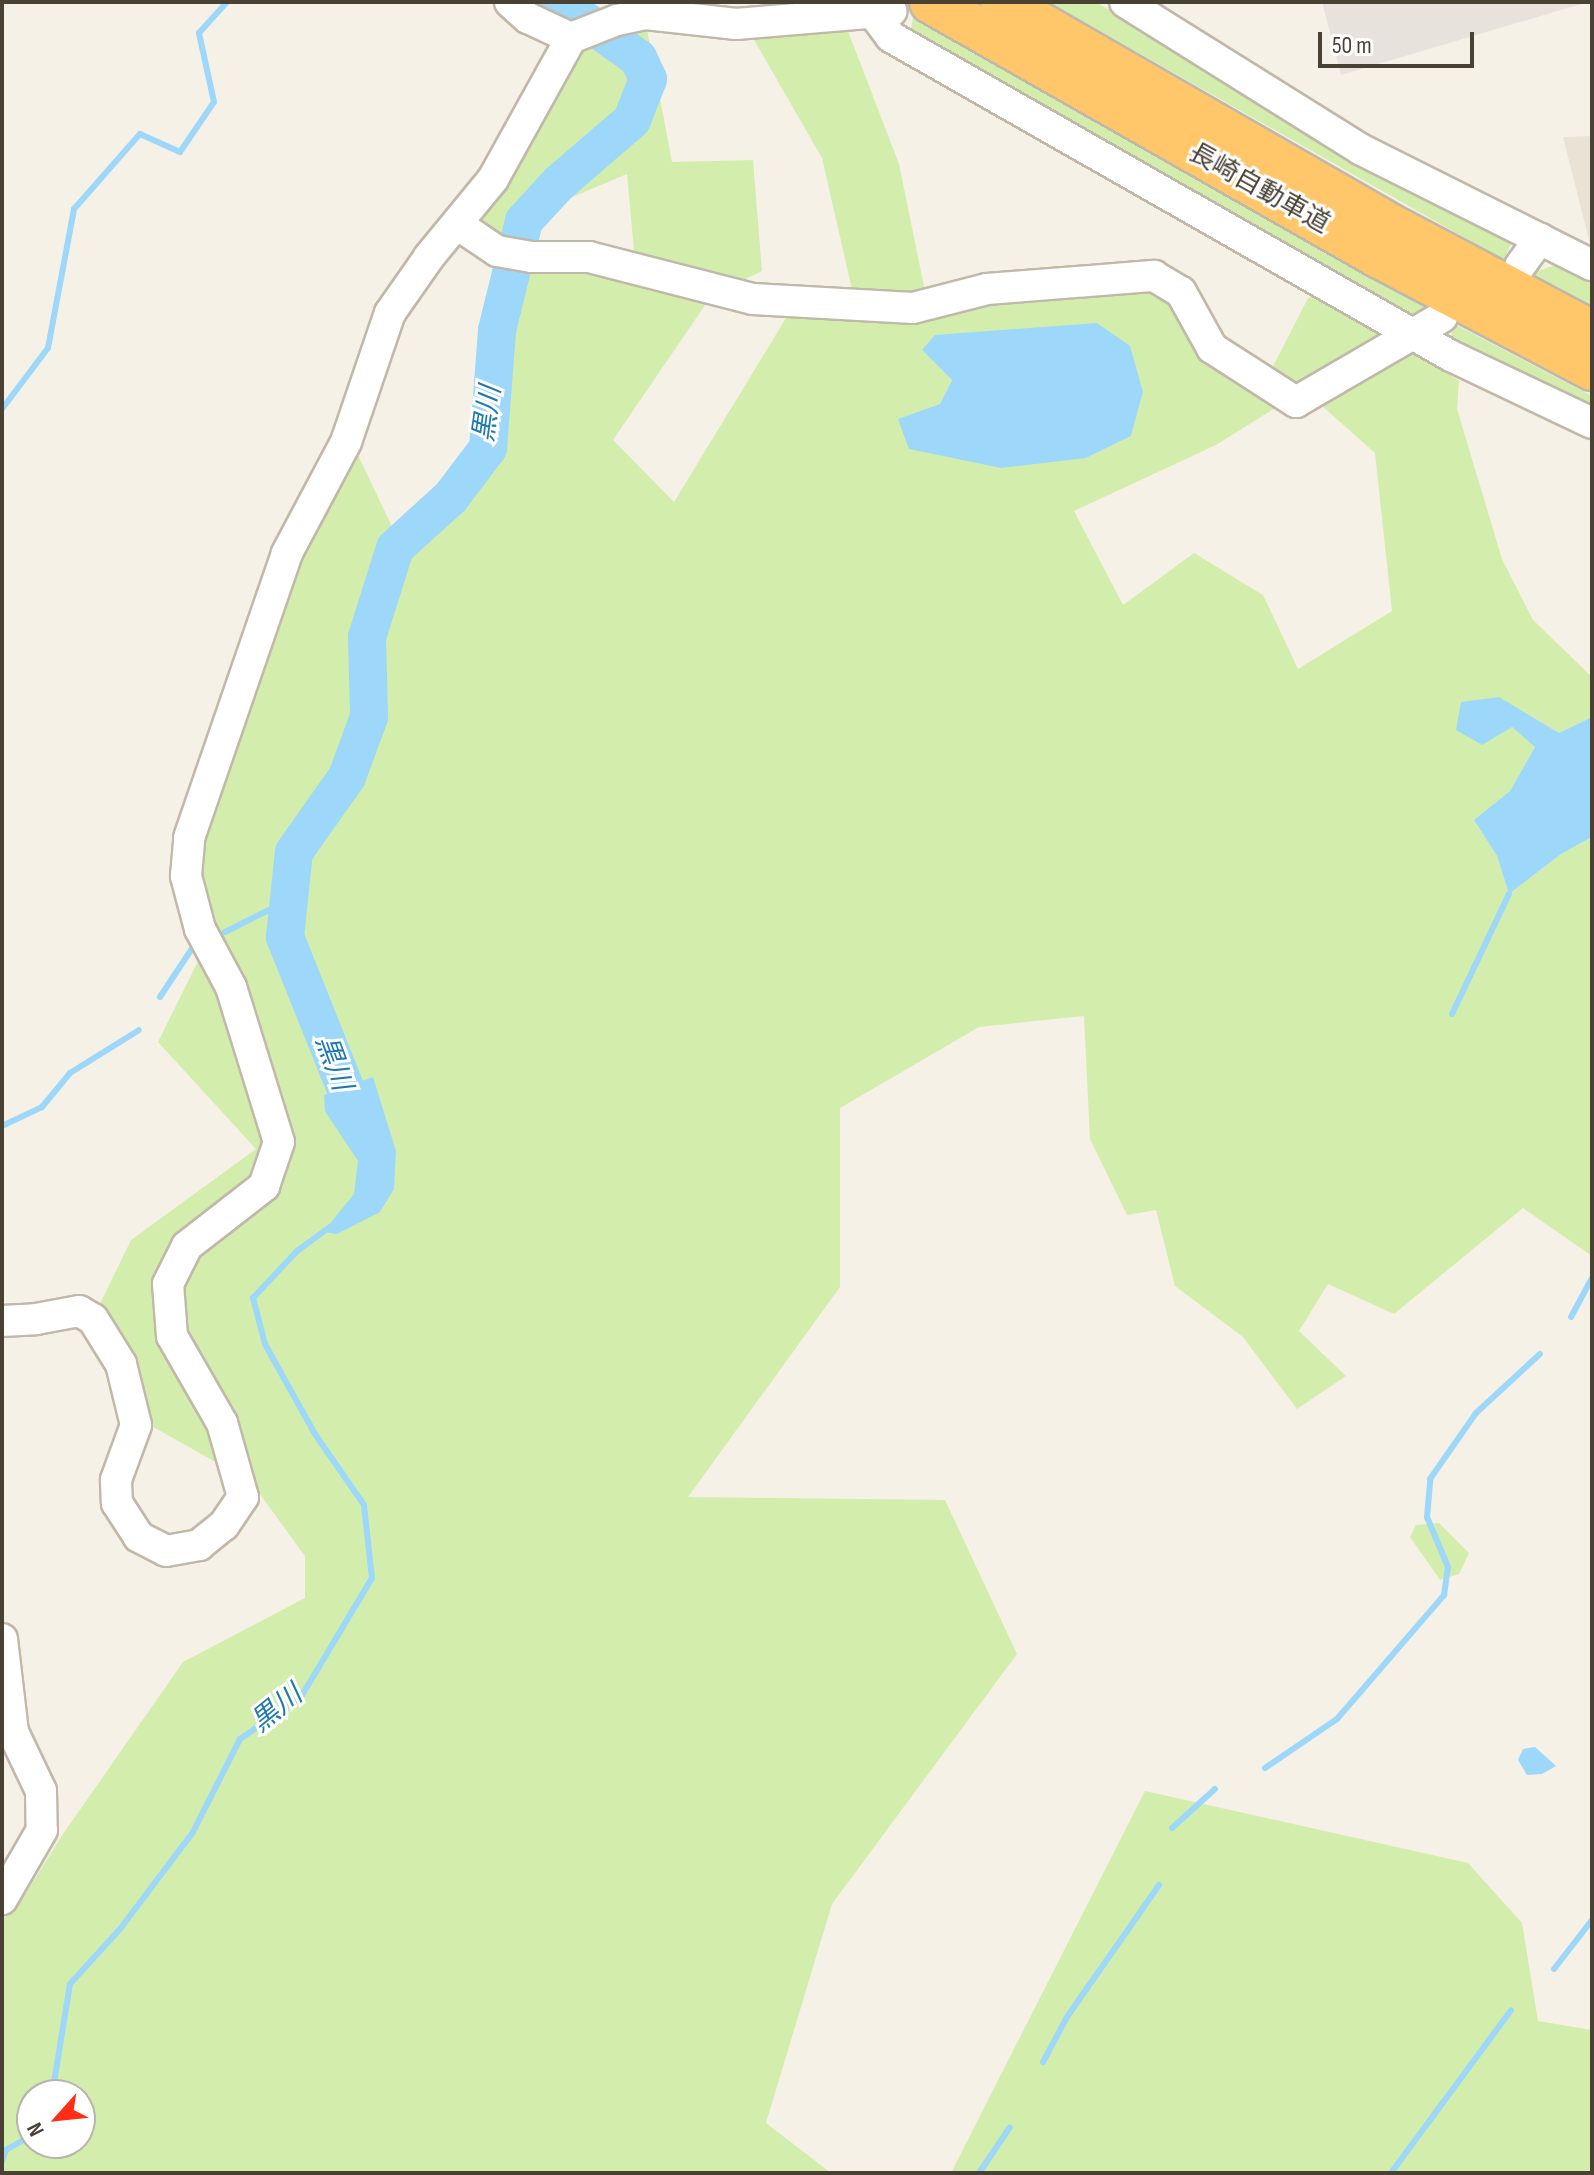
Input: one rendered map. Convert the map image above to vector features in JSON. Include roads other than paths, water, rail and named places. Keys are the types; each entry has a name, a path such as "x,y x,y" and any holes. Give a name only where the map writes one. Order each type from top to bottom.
{"highway":[{"name":"長崎自動車道","path":"931,2 1378,256 1592,369"},
{"name":"長崎自動車道","path":"1002,2 1401,231 1592,332"}],"street":[{"path":"510,2 528,18 594,29 646,14 736,24 882,12 891,37 1414,332 1451,356 1592,423"},
{"path":"1125,2 1360,149 1592,265"},
{"path":"2,1321 79,1311 93,1319 121,1364 136,1425 116,1480 117,1503 139,1537 166,1551 199,1545 224,1525 243,1497 222,1423 172,1336 168,1284 187,1246 264,1186 279,1142 231,987 200,929 186,876 189,838 287,553 346,442 390,313 493,179 594,29"},
{"path":"457,224 497,251 531,257 589,257 753,299 913,308 987,289 1154,276 1181,292 1212,348 1296,402 1442,317"},
{"path":"1520,266 1540,238"},
{"path":"2,1336 36,1319"},
{"path":"2,1639 13,1732 41,1791 42,1830 2,1899"}],"water":[{"path":"1097,323 1130,346 1143,392 1131,436 1086,458 1001,468 909,449 898,419 940,404 952,380 922,350 935,335"},
{"path":"1499,697 1559,733 1592,717 1592,837 1561,854 1509,894 1497,856 1474,820 1510,791 1535,747 1512,727 1482,745 1456,730 1461,702"},
{"path":"373,1077 396,1151 394,1189 380,1212 337,1234 323,1232 354,1194 358,1161 325,1111 324,1095"},
{"path":"1535,1747 1556,1766 1542,1774 1527,1775 1518,1760 1523,1749"}],"waterway":[{"path":"2,409 48,348 74,209 140,134 180,152 214,102 199,33 227,2"},
{"name":"黒川","path":"345,1087 285,937 294,852 347,777 369,717 367,637 395,548 451,497 488,448 497,330 524,221 559,183 632,120 648,79 638,58 559,2"},
{"path":"1452,1014 1509,894"},
{"path":"225,932 289,900"},
{"path":"160,997 193,947"},
{"path":"2,1126 42,1107 70,1073 139,1030"},
{"name":"黒川","path":"55,2079 70,1984 120,1929 193,1832 240,1739 301,1697 372,1578 364,1505 315,1434 265,1344 253,1298 297,1251 330,1227"},
{"path":"1571,1317 1592,1278"},
{"path":"1265,1768 1337,1719 1444,1595 1448,1567 1427,1517 1430,1479 1476,1413 1540,1354"},
{"path":"1172,1828 1215,1789"},
{"path":"1043,2062 1067,2017 1159,1885"},
{"path":"1554,1969 1592,1920"},
{"path":"1391,2173 1511,2010"},
{"path":"979,2173 1010,2127"},
{"name":"黒川","path":"2,2161 6,2150 16,2144"}]}
